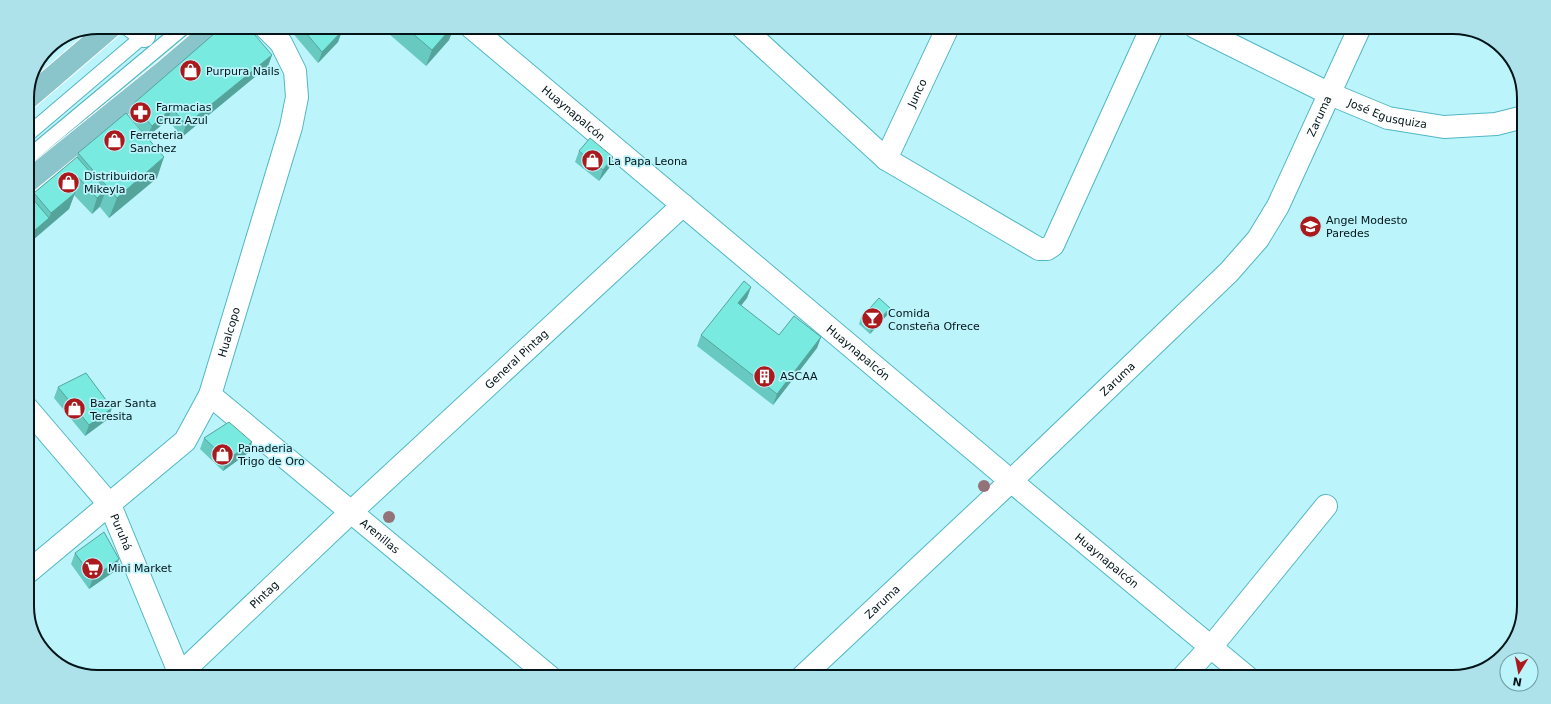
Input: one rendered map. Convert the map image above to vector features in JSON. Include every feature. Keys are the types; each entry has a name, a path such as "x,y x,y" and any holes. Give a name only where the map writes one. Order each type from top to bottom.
{"main road":[{"path":"34,93 103,34"},
{"path":"34,176 208,34"}],"street":[{"name":"Hualcopo","path":"34,567 185,441 210,396 291,127 297,97 295,71 281,43 273,34"},
{"name":"Huaynapalcón","path":"479,34 1011,481 1239,670"},
{"path":"750,34 886,159 1039,249 1047,249 1053,245 1149,34"},
{"name":"Junco","path":"886,159 945,34"},
{"name":"José Egusquiza","path":"1209,34 1330,94 1388,118 1444,127 1496,124 1517,119"},
{"name":"Zaruma","path":"809,670 1011,481 1229,272 1258,240 1278,206 1357,34"},
{"name":"General Pintag","path":"351,512 683,206"},
{"name":"Arenillas","path":"210,396 542,670"},
{"name":"Puruhá","path":"34,416 110,504 177,670"},
{"path":"1189,670 1216,641 1326,506"},
{"name":"Pintag","path":"185,670 351,512"}],"lane":[{"path":"34,129 139,34"},
{"path":"34,152 176,34"}],"building":[{"path":"214,34 254,34 272,55 186,125 172,108 152,126 133,104"},
{"path":"307,34 339,34 322,52"},
{"path":"413,34 446,34 432,50"},
{"path":"126,113 164,157 117,198 78,153"},
{"path":"590,138 613,157 603,170 579,151"},
{"path":"77,157 106,190 97,198 76,175 67,183 75,193 51,213 34,193"},
{"path":"34,200 49,218 34,231"},
{"name":"ASCAA","path":"744,281 751,287 738,303 779,335 794,316 821,337 777,394 701,335"},
{"name":"Comida Consteña Ofrece","path":"879,298 890,308 872,328 861,318"},
{"path":"86,373 112,408 89,425 58,387"},
{"path":"229,422 252,442 227,460 204,438"},
{"path":"104,532 119,559 93,578 75,553"}],"place":[{"name":"Purpura Nails","path":"191,71"},
{"name":"Farmacias Cruz Azul","path":"140,113"},
{"name":"Ferreteria Sanchez","path":"115,141"},
{"name":"La Papa Leona","path":"592,161"},
{"name":"Distribuidora Mikeyla","path":"69,182"},
{"name":"Angel Modesto Paredes","path":"1311,226"},
{"name":"Comida Consteña Ofrece","path":"873,319"},
{"name":"ASCAA","path":"765,376"},
{"name":"Bazar Santa Teresita","path":"74,409"},
{"name":"Panaderia Trigo de Oro","path":"222,454"},
{"name":"Mini Market","path":"93,568"}]}
